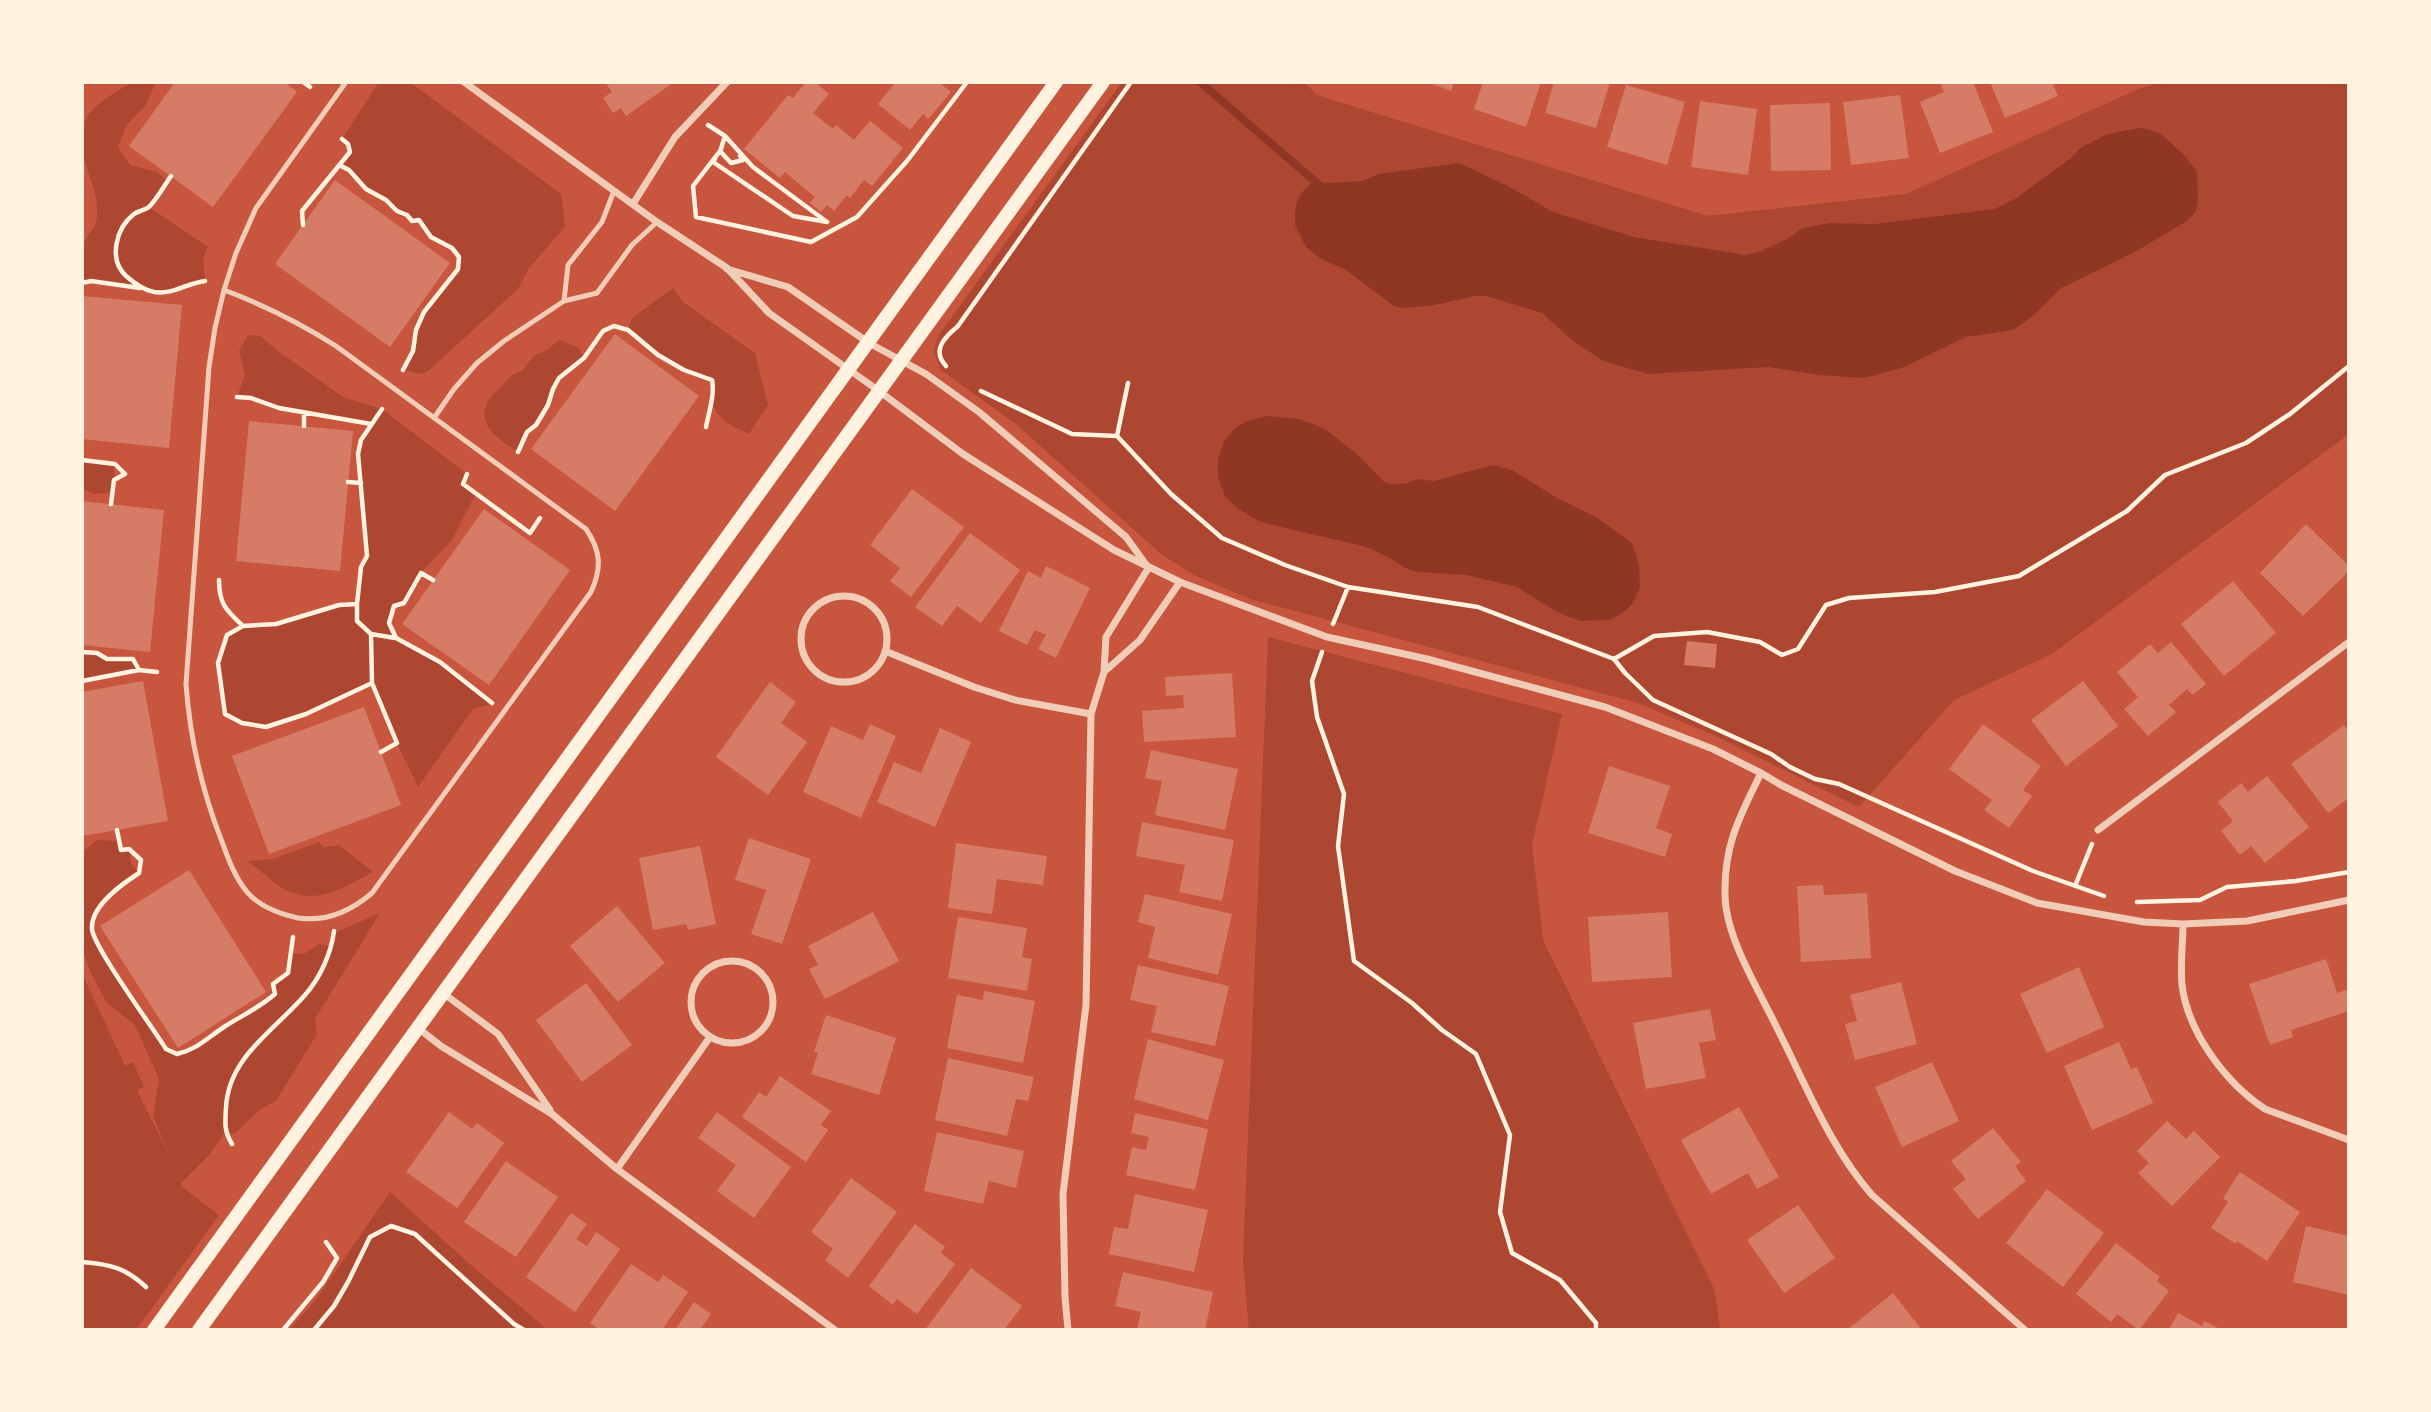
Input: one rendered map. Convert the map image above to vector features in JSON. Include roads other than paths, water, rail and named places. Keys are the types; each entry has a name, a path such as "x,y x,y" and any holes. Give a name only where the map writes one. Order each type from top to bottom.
{"main road":[{"path":"154,1330 1056,82"},
{"path":"199,1330 1103,82"}],"street":[{"path":"464,82 657,222 727,268 769,313 963,454 1114,550 1180,582 1327,637 1427,659 1605,707 1651,724 1713,749 1955,871 2037,903 2144,922 2183,924 2247,921 2349,900"},
{"path":"632,204 675,137 727,82"},
{"path":"727,268 788,287 869,342 926,374 979,412 1126,537 1149,567"},
{"path":"1068,1330 1063,1194 1086,1005 1091,714 1104,672 1107,638 1149,567"},
{"path":"1104,672 1140,640 1180,582"},
{"path":"838,597 862,600 880,616 885,628 886,651 872,672 862,678 850,682 826,678 808,663 801,639 803,627 816,607 838,597"},
{"path":"2098,830 2349,642"},
{"path":"886,651 974,687 1015,700 1091,714"},
{"path":"1761,773 1733,828 1727,857 1725,897 1737,942 1750,973 1835,1145 1853,1173 1872,1195 2025,1330"},
{"path":"2183,924 2182,985 2195,1027 2211,1054 2228,1076 2265,1109 2349,1140"},
{"path":"734,961 753,968 761,974 771,990 772,1010 769,1020 757,1035 748,1040 729,1043 710,1037 702,1031 692,1014 691,994 699,976 724,962 734,961"},
{"path":"443,993 498,1034 552,1114"},
{"path":"418,1028 441,1046 552,1114 617,1169 835,1330"},
{"path":"617,1169 710,1037"}],"lane":[{"path":"224,290 263,305 336,346 586,529 596,543 598,553 598,577 583,603 372,893 336,915 309,919 281,915 258,902 233,872 197,768 189,726 186,684 209,367 224,290 236,253 256,208 346,82"},
{"path":"564,301 568,265 602,222 614,191"},
{"path":"434,418 454,389 477,363 504,341 564,301 597,293 632,245 657,222"}],"waterway":[{"path":"1200,82 1325,190"}]}
